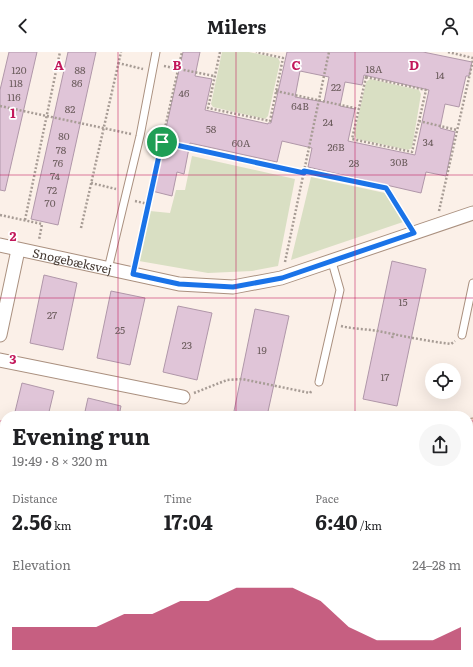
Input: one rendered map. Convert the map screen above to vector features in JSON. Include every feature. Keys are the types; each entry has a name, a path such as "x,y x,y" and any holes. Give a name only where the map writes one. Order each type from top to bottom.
{"street":[{"name":"Snogebæksvej","path":"0,245 179,284 233,287 282,278 473,214"},
{"name":"Snogebæksvej","path":"0,335 18,250"},
{"path":"0,360 183,397"}],"lane":[{"path":"108,269 140,136 156,52"},
{"path":"319,382 340,290 332,262"},
{"path":"462,335 473,284"}],"path":[{"path":"25,220 60,52"},
{"path":"81,228 121,52"},
{"path":"133,274 182,52"},
{"path":"220,52 208,108 270,121 283,58 256,52"},
{"path":"282,278 330,52"},
{"path":"436,226 473,59 448,52"},
{"path":"118,63 178,69 214,76"},
{"path":"366,77 426,90 419,121 412,152 352,139 366,77"},
{"path":"276,91 359,109"},
{"path":"0,106 140,136"},
{"path":"419,121 457,130"},
{"path":"162,142 386,188 414,233"},
{"path":"91,183 126,191"},
{"path":"0,215 42,224 36,254"},
{"path":"333,325 451,344 462,335"},
{"path":"183,397 227,380 242,379 310,393 319,382"}],"green space":[{"path":"222,52 249,52 278,58 280,62 268,116 265,119 213,107 211,104"},
{"path":"370,79 419,90 421,94 412,148 408,150 357,139 354,135 366,82"},
{"path":"192,156 295,179 278,266 252,271 208,273 139,261 150,211 170,213 176,190 185,190"},
{"path":"311,177 385,193 403,222 291,260"}],"building":[{"path":"9,52 37,52 5,191 0,190 0,90"},
{"path":"68,52 96,52 58,225 31,219"},
{"path":"183,52 200,52 195,76 212,79 205,110 268,124 271,123 287,52 423,52 472,62 469,76 466,76 459,107 445,104 440,128 455,132 446,176 426,172 421,193 308,167 312,148 282,141 277,162 190,143 184,174 177,172 172,196 152,191","holes":["300,71 329,77 324,102 295,97","364,75 429,90 415,155 348,141 355,109 340,106 345,82 362,85"]},
{"path":"392,261 426,269 397,406 363,399"},
{"path":"44,275 77,283 63,350 30,343"},
{"path":"111,291 145,298 130,365 97,358"},
{"path":"178,306 212,313 197,380 163,372"},
{"path":"255,309 289,316 268,411 234,411"},
{"path":"22,383 54,391 49,411 15,411"},
{"path":"88,398 121,406 120,411 85,411"}],"route":[{"path":"162,142 304,173 304,171 386,188 414,233 282,278 233,287 179,284 133,274 162,142"}]}
